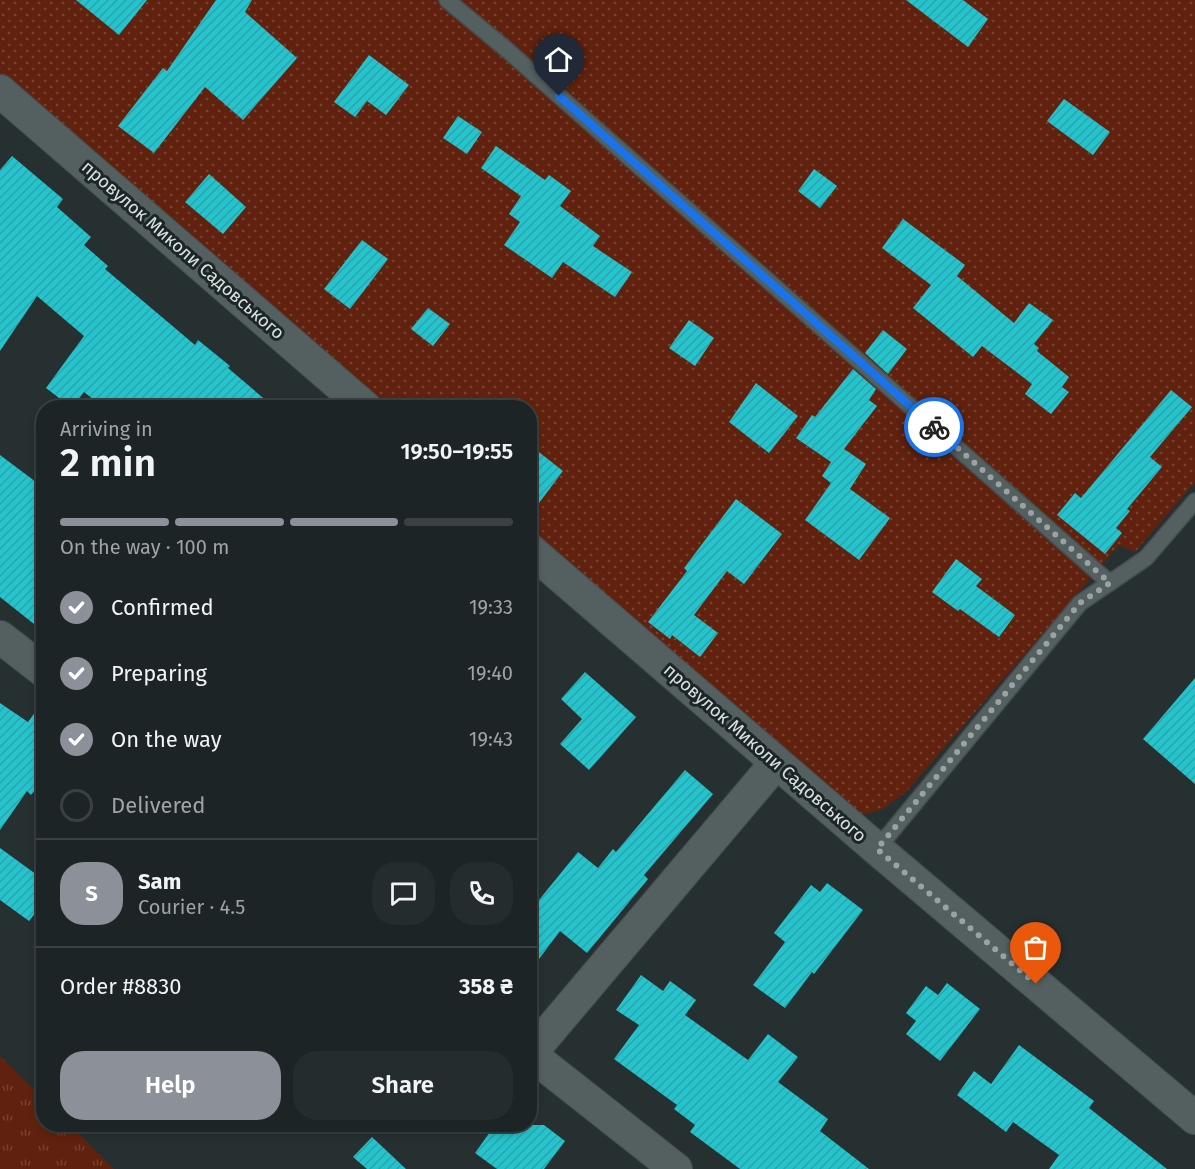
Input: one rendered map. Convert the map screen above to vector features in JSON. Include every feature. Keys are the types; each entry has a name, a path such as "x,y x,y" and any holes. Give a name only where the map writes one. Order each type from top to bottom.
{"street":[{"name":"провулок Миколи Садовського","path":"0,91 357,400"},
{"name":"провулок Миколи Садовського","path":"537,555 776,763 1195,1118"},
{"path":"0,637 36,665"},
{"path":"537,1046 776,763"},
{"path":"537,1060 676,1169"}],"lane":[{"path":"447,0 506,49 1110,583"},
{"path":"877,849 1080,603 1146,558 1195,501"}],"green space":[{"path":"0,0 1195,0 1195,482 1135,552 1119,545 906,792 883,809 862,815 841,804 537,542 537,400 373,400 0,79"},
{"path":"0,1056 36,1092 36,1132 77,1132 114,1169 0,1169"}],"building":[{"path":"76,0 147,0 119,35"},
{"path":"216,0 252,0 245,12 297,58 243,120 205,87 154,153 118,126 163,68 167,71"},
{"path":"906,0 963,0 988,19 968,47"},
{"path":"369,55 409,85 386,115 367,101 355,117 334,102"},
{"path":"1064,99 1110,132 1093,155 1047,121"},
{"path":"458,116 482,132 467,154 443,138"},
{"path":"496,146 545,180 549,175 571,191 560,206 600,236 593,246 632,272 615,297 563,262 552,278 504,245 520,222 509,214 521,196 481,168"},
{"path":"12,156 63,199 57,207 91,237 84,245 108,266 105,269 195,345 198,340 230,366 228,368 266,400 94,400 84,392 78,400 62,400 46,388 84,336 37,296 0,351 0,170"},
{"path":"814,169 837,186 820,208 798,191"},
{"path":"209,174 246,207 223,234 185,202"},
{"path":"903,219 965,265 957,276 1014,323 1029,303 1053,320 1034,344 1039,348 1037,351 1069,377 1062,387 1069,392 1051,414 1025,394 1032,384 982,346 973,357 913,308 931,285 882,248"},
{"path":"362,240 388,259 350,309 324,289"},
{"path":"428,308 450,324 433,346 411,329"},
{"path":"689,320 714,338 695,366 669,348"},
{"path":"883,330 907,349 888,374 865,353"},
{"path":"853,369 876,389 869,400 877,406 844,449 866,464 850,489 890,518 859,560 805,520 831,483 822,476 831,462 796,438 812,415 815,417"},
{"path":"756,383 798,416 769,453 729,422"},
{"path":"1171,390 1192,407 1150,457 1162,467 1127,509 1130,511 1116,528 1122,533 1105,554 1057,515 1075,493 1081,498"},
{"path":"537,451 563,471 537,506"},
{"path":"0,455 36,482 36,626 0,597"},
{"path":"736,499 782,534 744,584 727,571 694,615 718,633 700,657 672,635 670,639 648,622 687,571 684,568"},
{"path":"956,559 982,579 976,586 1015,615 999,637 932,592"},
{"path":"585,672 636,717 589,770 560,744 582,719 561,699"},
{"path":"1195,678 1195,784 1143,739"},
{"path":"0,703 28,722 36,711 36,788 31,795 27,791 0,830"},
{"path":"685,770 713,794 644,875 648,879 587,953 560,931 537,962 537,902 578,852 598,868 613,849 616,852"},
{"path":"0,848 36,874 36,912 29,921 0,900"},
{"path":"827,883 863,910 785,1008 753,985 785,942 774,933 811,885 820,892"},
{"path":"641,975 663,991 670,981 696,1000 685,1015 748,1060 768,1034 798,1057 778,1082 828,1119 820,1131 869,1169 740,1169 690,1132 695,1125 674,1109 677,1105 614,1059 639,1025 616,1010"},
{"path":"947,983 980,1009 940,1061 906,1034 916,1021 906,1013 926,986 938,995"},
{"path":"1019,1045 1094,1101 1089,1108 1167,1169 1049,1169 1059,1155 1013,1122 1006,1132 957,1095 974,1071 991,1084"},
{"path":"537,1125 544,1125 565,1141 544,1169 497,1169 475,1153 490,1132 537,1132"},
{"path":"372,1137 406,1169 367,1169 353,1157"}],"way so far":[{"path":"934,427 1110,583 1080,603 877,849 1036,984"}],"route":[{"path":"559,96 934,427"}]}
